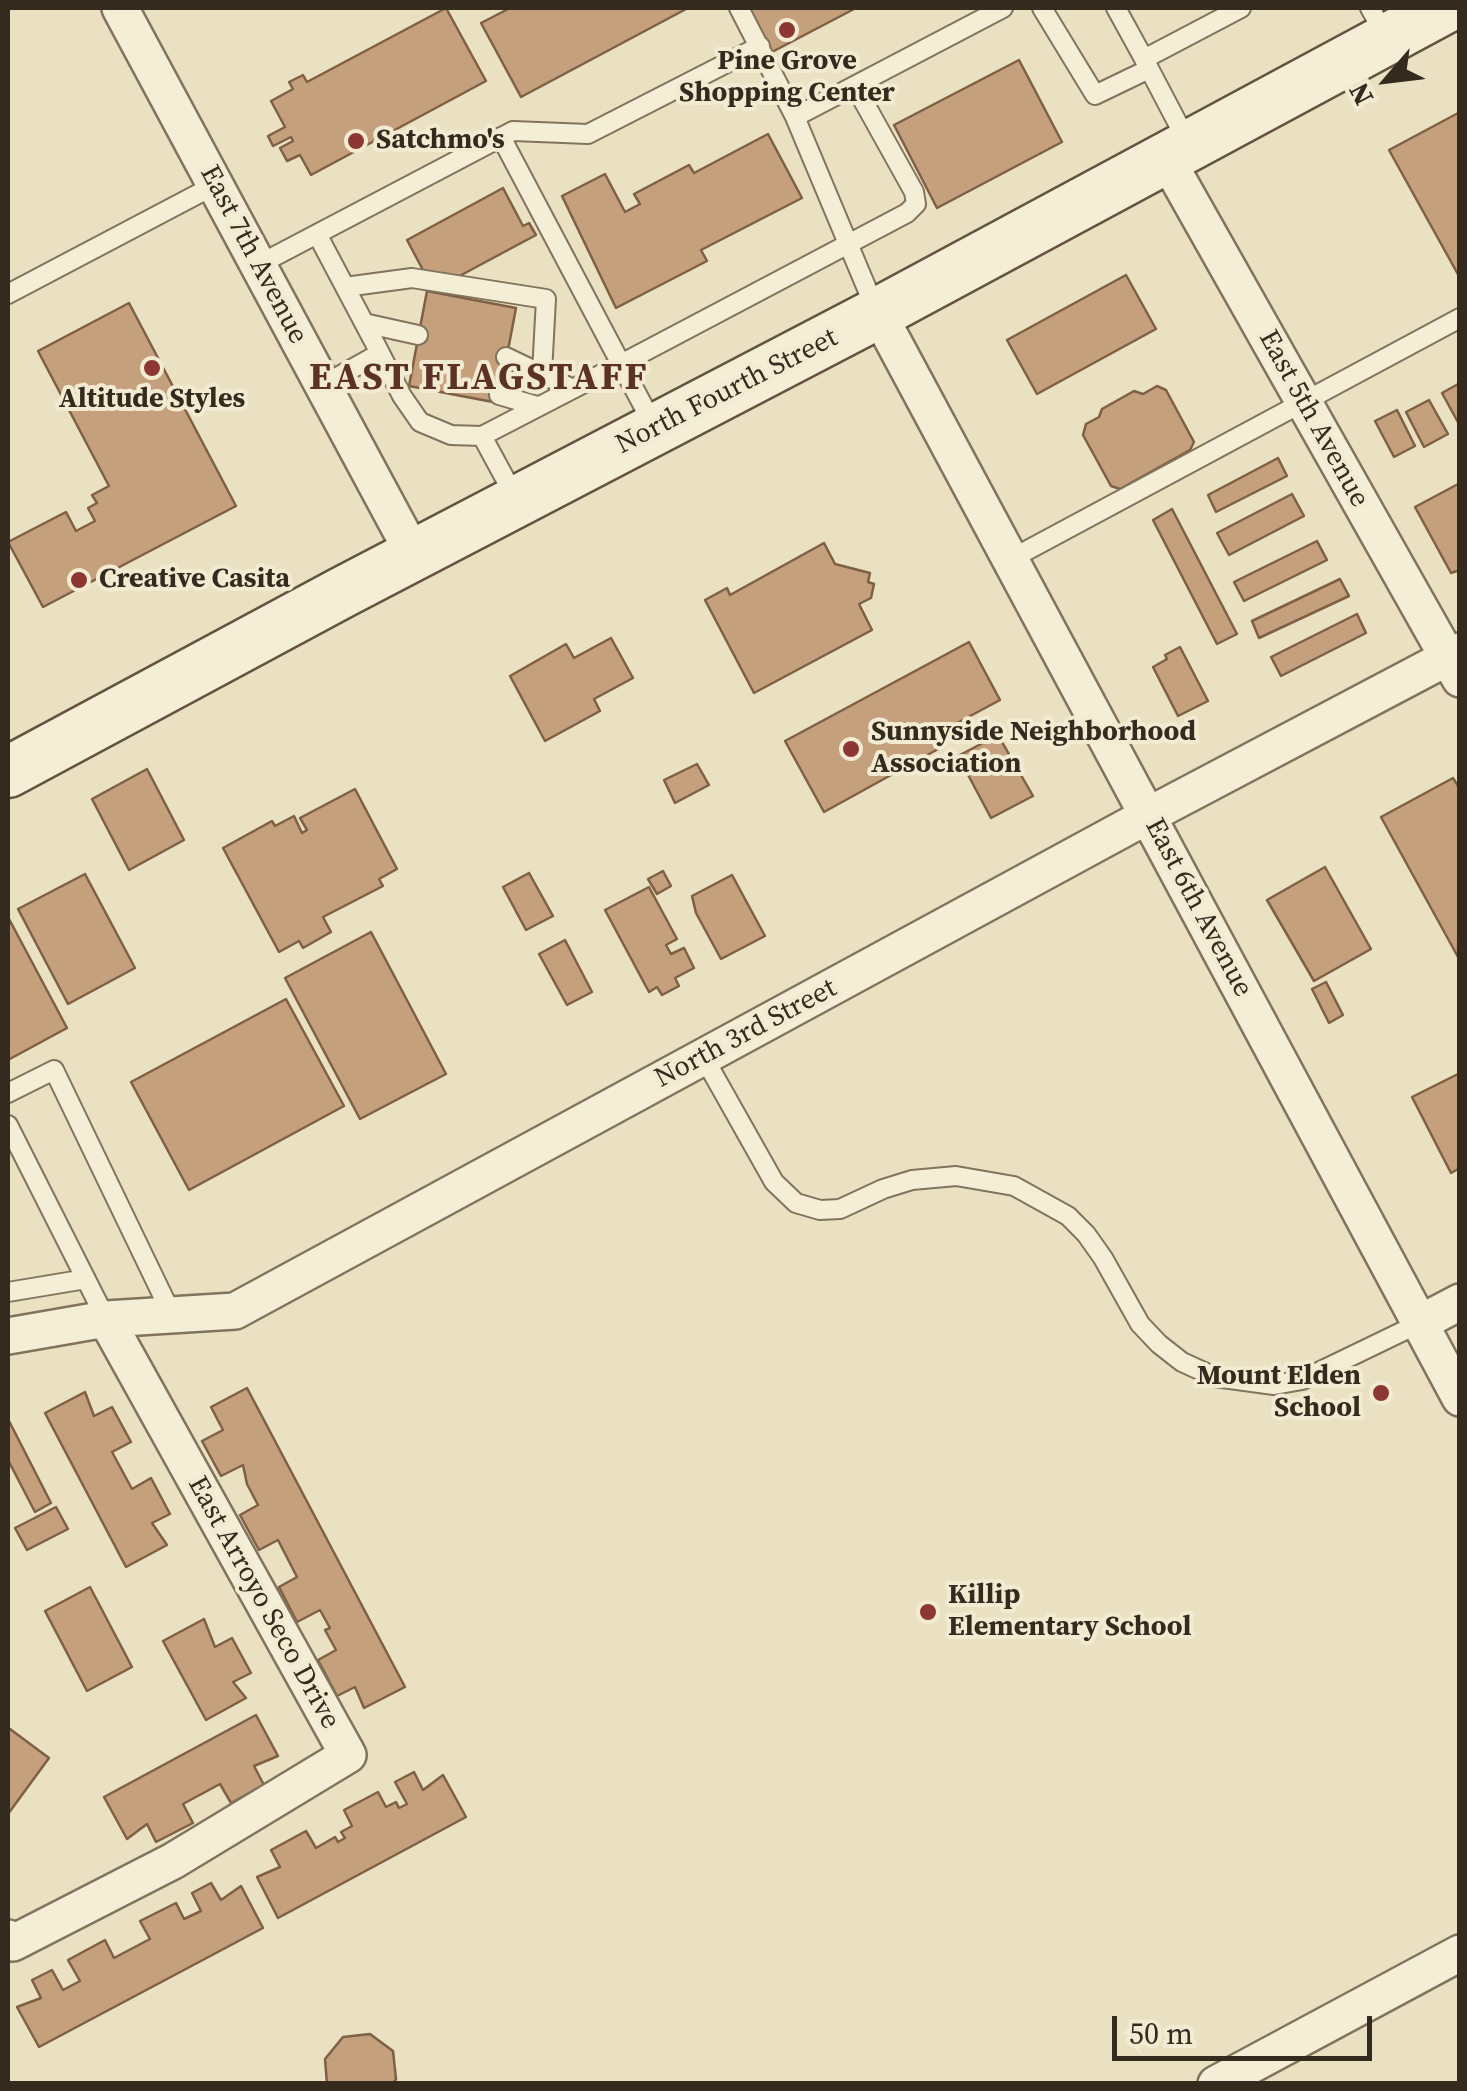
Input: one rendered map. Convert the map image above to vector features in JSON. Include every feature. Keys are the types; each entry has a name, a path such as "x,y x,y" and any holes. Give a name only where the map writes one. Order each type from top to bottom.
{"main road":[{"name":"North Fourth Street","path":"8,772 1178,152 1378,23 1444,8"}],"street":[{"name":"East 7th Avenue","path":"120,8 414,555"},
{"name":"East 5th Avenue","path":"1178,152 1304,402 1455,663"},
{"name":"East 6th Avenue","path":"878,313 1460,1398"},
{"name":"North 3rd Street","path":"8,1336 106,1319 235,1310 1149,815 1455,663"},
{"path":"1420,1323 1460,1302"},
{"name":"East Arroyo Seco Drive","path":"8,1938 13,1942 173,1861 348,1754 106,1319"},
{"path":"1216,2084 1460,1953"}],"lane":[{"path":"738,8 795,117 878,313"},
{"path":"795,117 1004,8"},
{"path":"1042,8 1095,95 1241,8"},
{"path":"1116,8 1147,64 1178,152"},
{"path":"258,265 513,131 588,134 760,46"},
{"path":"317,234 420,422 451,435 482,436 907,213 916,204 914,192 855,86"},
{"path":"501,137 655,429"},
{"path":"8,294 216,185"},
{"path":"345,287 412,278 546,299 542,373"},
{"path":"1010,559 1460,318"},
{"path":"364,323 418,335"},
{"path":"323,385 380,353"},
{"path":"506,357 573,389"},
{"path":"390,372 410,376"},
{"path":"499,395 537,406"},
{"path":"482,436 517,501"},
{"path":"704,1056 774,1182 796,1203 820,1210 840,1209 912,1180 956,1176 1014,1186 1068,1216 1104,1258 1140,1324 1158,1344 1182,1362 1215,1377 1274,1385 1302,1380 1420,1323"},
{"path":"8,1092 54,1070 172,1315"},
{"path":"8,1125 106,1319"},
{"path":"8,1292 86,1279"}],"building":[{"path":"446,8 486,81 311,175 300,155 287,161 280,148 293,141 291,137 273,146 268,136 285,127 271,101 293,89 289,82 303,75 307,82"},
{"path":"510,8 688,8 521,97 481,23"},
{"name":"Pine Grove Shopping Center","path":"748,8 856,8 772,52"},
{"path":"1019,60 1062,142 937,208 894,125"},
{"path":"1460,112 1460,278 1389,150"},
{"path":"768,134 802,198 701,250 707,261 616,308 562,196 605,174 625,212 640,204 634,194 689,165 694,173"},
{"path":"503,188 523,226 529,223 536,235 452,280 424,272 407,240"},
{"path":"1126,275 1156,329 1037,394 1007,340"},
{"path":"427,291 516,308 498,403 409,386"},
{"path":"129,303 236,506 43,607 8,542 66,512 76,531 95,521 88,508 97,503 92,495 109,486 38,351"},
{"path":"1460,383 1460,426 1442,393"},
{"path":"1157,386 1166,390 1194,442 1190,450 1120,489 1111,486 1083,435 1086,424 1099,417 1102,409 1134,391 1143,394"},
{"path":"1429,400 1448,434 1424,447 1406,412"},
{"path":"1397,410 1415,446 1394,457 1375,421"},
{"path":"1278,458 1287,476 1216,512 1208,495"},
{"path":"1460,483 1460,570 1451,573 1415,507"},
{"path":"1292,494 1304,516 1229,555 1217,533"},
{"path":"1172,509 1237,634 1217,644 1153,520"},
{"path":"1317,541 1327,560 1244,601 1234,582"},
{"path":"824,543 835,564 870,573 868,582 874,584 871,598 859,604 872,630 754,693 705,600 727,588 730,595"},
{"path":"1340,579 1349,596 1259,638 1252,621"},
{"path":"1357,614 1366,633 1281,676 1271,657"},
{"path":"611,638 633,678 594,699 600,711 545,741 510,676 566,644 574,658"},
{"path":"969,642 1000,700 933,736 940,748 824,812 785,741"},
{"path":"1180,647 1208,701 1178,716 1153,667"},
{"path":"998,735 1033,796 991,818 958,756"},
{"path":"697,764 709,785 675,803 664,780"},
{"path":"147,769 184,840 129,870 92,799"},
{"path":"1453,778 1460,789 1458,957 1381,817"},
{"path":"355,789 397,869 379,879 383,886 323,917 331,932 303,948 299,941 279,952 223,848 272,821 275,826 294,816 302,833 307,830 300,818"},
{"path":"1325,867 1371,949 1314,981 1267,900"},
{"path":"663,871 671,886 657,894 648,879"},
{"path":"529,873 553,916 526,930 503,887"},
{"path":"85,874 135,968 68,1004 18,909"},
{"path":"732,875 765,936 721,959 696,913 692,896"},
{"path":"649,887 677,939 666,945 671,954 684,948 694,968 675,978 679,986 662,995 657,987 649,992 605,910"},
{"path":"8,917 67,1028 8,1060"},
{"path":"371,932 446,1074 360,1119 285,978"},
{"path":"565,940 592,992 567,1005 539,954"},
{"path":"1326,982 1343,1015 1329,1023 1312,989"},
{"path":"286,999 344,1106 189,1190 131,1082"},
{"path":"1460,1073 1460,1168 1451,1173 1412,1097"},
{"path":"247,1388 405,1687 364,1708 355,1687 337,1696 318,1660 336,1650 320,1610 297,1622 279,1587 297,1577 278,1540 259,1550 240,1515 258,1505 243,1465 221,1476 202,1441 223,1430 211,1407"},
{"path":"85,1392 94,1416 112,1407 131,1442 112,1452 132,1489 151,1478 170,1514 152,1523 167,1545 126,1567 45,1413"},
{"path":"8,1419 51,1503 35,1512 8,1460"},
{"path":"56,1507 68,1529 27,1550 15,1528"},
{"path":"90,1587 132,1667 87,1691 45,1611"},
{"path":"204,1619 215,1647 232,1638 251,1673 233,1682 246,1698 206,1720 163,1641"},
{"path":"256,1715 278,1756 254,1766 264,1785 231,1803 220,1784 183,1804 193,1823 156,1842 147,1824 127,1839 104,1797"},
{"path":"10,1729 49,1758 8,1814 8,1732"},
{"path":"414,1772 423,1790 443,1775 466,1817 278,1918 257,1877 280,1867 271,1850 306,1831 316,1848 335,1837 338,1842 345,1838 341,1832 352,1826 344,1810 378,1792 386,1807 396,1802 399,1808 407,1804 395,1782"},
{"path":"211,1883 221,1900 241,1886 263,1928 39,2047 17,2007 41,1998 32,1980 52,1970 63,1990 80,1981 68,1960 105,1940 114,1958 150,1939 140,1921 176,1903 184,1919 201,1911 192,1893"},
{"path":"370,2034 393,2051 393,2084 327,2084 325,2059 343,2037"}],"place":[{"name":"Pine Grove Shopping Center","path":"787,30"},
{"name":"Satchmo's","path":"356,141"},
{"name":"Altitude Styles","path":"152,368"},
{"name":"Creative Casita","path":"79,580"},
{"name":"Sunnyside Neighborhood Association","path":"851,749"},
{"name":"Mount Elden School","path":"1381,1393"},
{"name":"Killip Elementary School","path":"928,1612"}],"district":[{"name":"EAST FLAGSTAFF","path":"479,379"}]}
